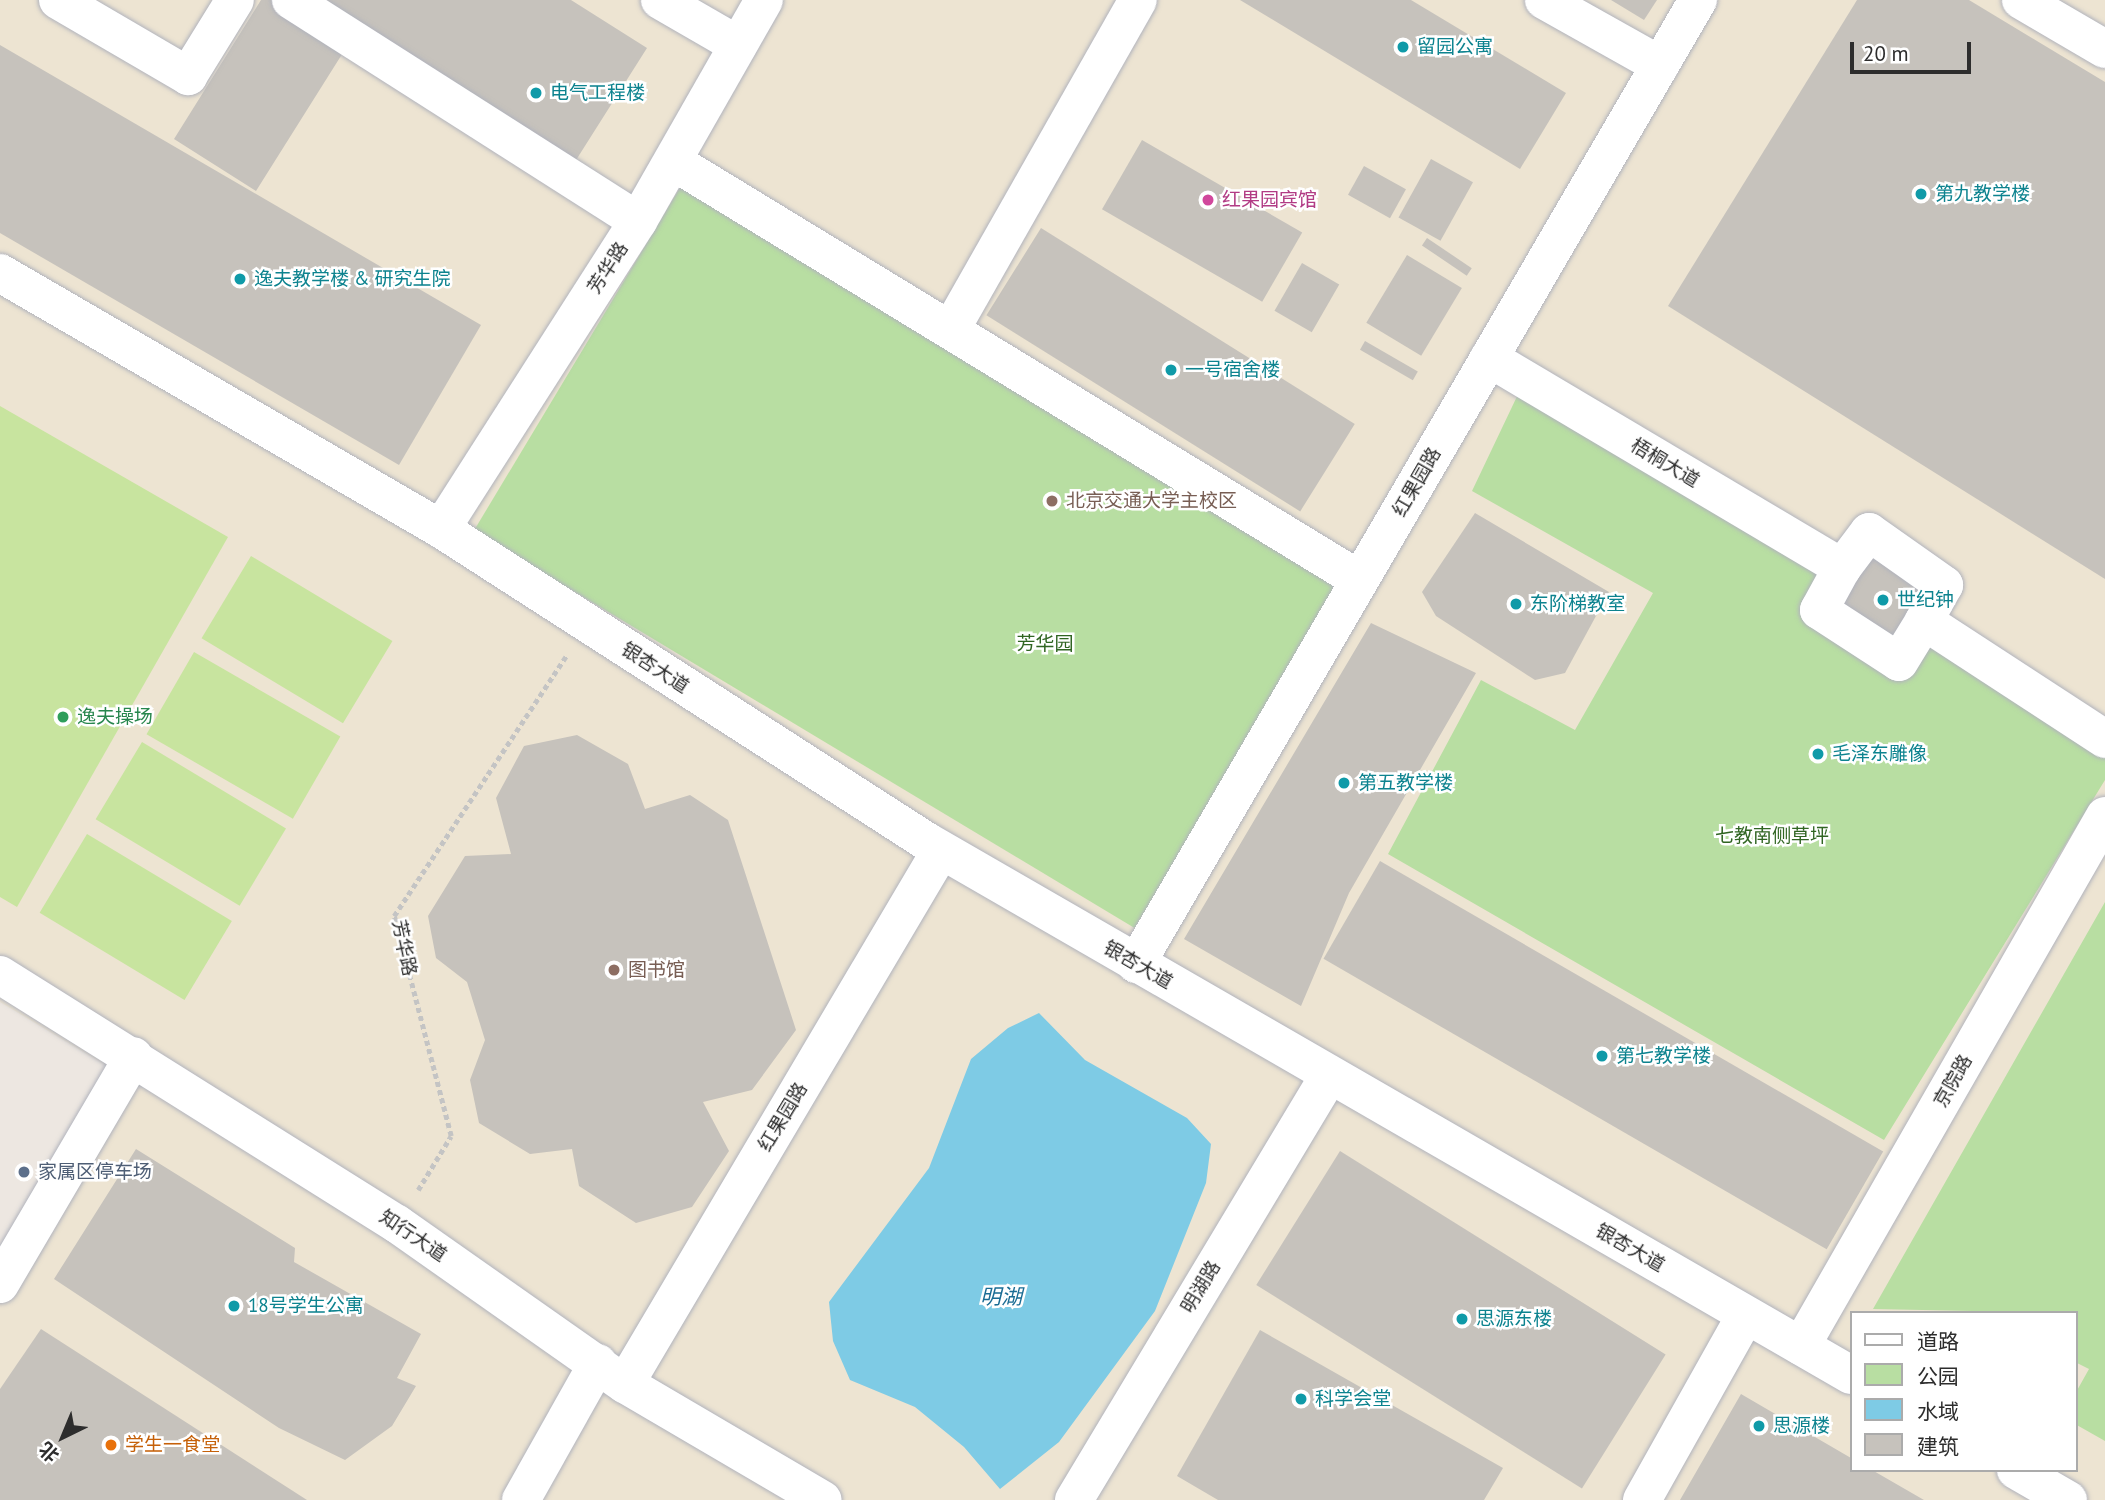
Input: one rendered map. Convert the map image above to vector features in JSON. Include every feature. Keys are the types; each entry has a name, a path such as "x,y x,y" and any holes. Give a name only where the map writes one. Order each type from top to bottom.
{"street":[{"path":"58,0 188,76 235,0"},
{"path":"290,0 639,221"},
{"path":"660,0 738,45"},
{"name":"芳华路","path":"441,529 639,221 764,0"},
{"path":"951,329 1138,0"},
{"path":"1544,0 1660,65"},
{"name":"红果园路","path":"1136,964 1698,0"},
{"path":"2021,0 2105,49"},
{"path":"674,162 1360,580"},
{"name":"银杏大道","path":"0,272 441,529 941,850 1850,1375"},
{"name":"梧桐大道","path":"1489,358 1842,568"},
{"path":"1869,532 1944,585 1924,621 1899,662 1819,610 1842,568 1869,532"},
{"path":"1924,621 2105,739"},
{"name":"京院路","path":"1801,1346 2105,816"},
{"name":"红果园路","path":"520,1500 611,1373 941,850"},
{"name":"知行大道","path":"0,975 134,1056 397,1224 611,1373 823,1500"},
{"path":"0,1284 134,1056"},
{"name":"明湖路","path":"1074,1500 1329,1075"},
{"path":"1642,1500 1746,1315"},
{"path":"2019,1472 2068,1500"}],"path":[{"name":"芳华路","path":"397,1224 451,1136 394,916 587,625"}],"shaded area":[{"name":"北京交通大学主校区","path":"0,0 2105,0 2105,1500 0,1500 0,1264 110,1068 0,1002"}],"green space":[{"name":"芳华园","path":"690,171 1351,568 1135,928 474,531"},
{"name":"七教南侧草坪","path":"1521,388 2105,750 2105,780 1884,1140 1388,854 1481,680 1575,730 1653,593 1472,491"},
{"name":"逸夫操场","path":"0,406 228,537 17,907 0,897"},
{"path":"251,556 392,641 343,723 202,638"},
{"path":"194,652 340,736 293,819 146,734"},
{"path":"142,742 286,829 240,906 96,819"},
{"path":"87,834 232,921 184,1000 40,913"},
{"path":"2105,902 2105,1441 2077,1425 2077,1390 2089,1369 2077,1363 2077,1311 1873,1309"}],"water":[{"name":"明湖","path":"1039,1013 1085,1060 1187,1118 1211,1144 1206,1183 1155,1311 1059,1442 1000,1489 964,1447 915,1407 850,1380 833,1341 829,1302 929,1168 971,1059 1008,1028"}],"building":[{"name":"电气工程楼","path":"261,0 571,0 647,48 571,168 356,32 256,191 174,139"},
{"name":"留园公寓","path":"1240,0 1411,0 1566,93 1520,169"},
{"path":"1611,0 1657,0 1644,20"},
{"name":"第九教学楼","path":"1857,0 1969,0 2105,82 2105,579 1668,306"},
{"name":"逸夫教学楼 & 研究生院","path":"0,45 481,325 399,465 0,233"},
{"path":"1142,140 1302,232 1262,302 1102,209"},
{"path":"1431,159 1473,182 1440,241 1399,218"},
{"path":"1364,166 1406,189 1390,218 1348,195"},
{"name":"一号宿舍楼","path":"1041,228 1355,424 1300,511 986,315"},
{"path":"1427,238 1472,268 1467,276 1422,245"},
{"path":"1407,255 1462,288 1421,356 1366,323"},
{"path":"1302,263 1339,284 1312,332 1274,311"},
{"path":"1365,341 1418,372 1413,380 1360,350"},
{"name":"东阶梯教室","path":"1475,513 1609,592 1565,673 1535,680 1436,616 1422,592"},
{"name":"世纪钟","path":"1870,550 1933,589 1896,649 1833,609"},
{"name":"第五教学楼","path":"1371,623 1476,673 1349,893 1301,1006 1184,939"},
{"name":"图书馆","path":"577,735 628,764 645,809 690,795 728,820 796,1030 752,1090 703,1102 729,1151 692,1207 636,1223 579,1186 572,1149 530,1154 479,1123 470,1080 485,1040 467,982 436,958 428,916 465,856 511,854 496,798 524,746"},
{"name":"第七教学楼","path":"1380,861 1883,1152 1827,1249 1324,959"},
{"name":"18号学生公寓","path":"136,1149 295,1248 294,1262 421,1334 397,1378 416,1386 392,1426 345,1460 279,1428 54,1279"},
{"name":"思源东楼","path":"1340,1151 1666,1354 1582,1488 1256,1285"},
{"name":"学生一食堂","path":"41,1329 307,1500 0,1500 0,1389"},
{"name":"科学会堂","path":"1260,1330 1503,1468 1484,1500 1218,1500 1177,1476"},
{"name":"思源楼","path":"1741,1394 1850,1457 1850,1472 1875,1472 1924,1500 1680,1500"}],"place":[{"name":"留园公寓","path":"1403,47"},
{"name":"电气工程楼","path":"536,93"},
{"name":"第九教学楼","path":"1921,194"},
{"name":"红果园宾馆","path":"1208,200"},
{"name":"逸夫教学楼 & 研究生院","path":"240,279"},
{"name":"一号宿舍楼","path":"1171,370"},
{"name":"北京交通大学主校区","path":"1052,501"},
{"name":"世纪钟","path":"1883,600"},
{"name":"东阶梯教室","path":"1516,604"},
{"name":"逸夫操场","path":"63,717"},
{"name":"毛泽东雕像","path":"1818,754"},
{"name":"第五教学楼","path":"1344,783"},
{"name":"图书馆","path":"614,970"},
{"name":"第七教学楼","path":"1602,1056"},
{"name":"家属区停车场","path":"24,1172"},
{"name":"18号学生公寓","path":"234,1306"},
{"name":"思源东楼","path":"1462,1319"},
{"name":"科学会堂","path":"1301,1399"},
{"name":"思源楼","path":"1759,1426"},
{"name":"学生一食堂","path":"111,1445"}]}
